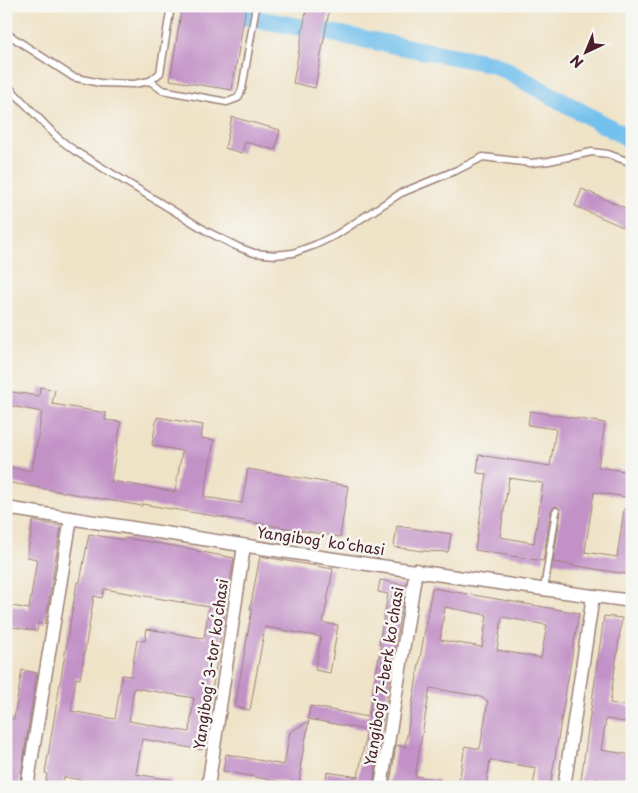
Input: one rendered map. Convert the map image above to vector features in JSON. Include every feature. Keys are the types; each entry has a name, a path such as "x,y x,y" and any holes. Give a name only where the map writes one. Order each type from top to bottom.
{"street":[{"name":"Yangibogʻ koʻchasi","path":"6,508 244,546 632,601"},
{"path":"27,787 71,518"},
{"name":"Yangibogʻ 3-tor koʻchasi","path":"208,787 244,546"},
{"name":"Yangibogʻ 7-berk koʻchasi","path":"381,787 416,570"},
{"path":"564,787 593,596"}],"lane":[{"path":"6,33 73,77 100,83 134,84 150,81 160,73 171,6"},
{"path":"150,81 162,90 226,102 238,98 242,89 256,6"},
{"path":"6,84 58,138 75,152 210,234 254,253 275,255 293,253 315,246 336,235 401,193 483,157 531,163 592,152 608,154 632,163"},
{"path":"544,590 556,511"}],"building":[{"path":"182,6 246,6 232,90 170,80"},
{"path":"307,6 330,6 315,88 293,83"},
{"path":"232,117 280,130 275,150 245,142 242,153 225,148"},
{"path":"582,189 632,211 632,231 575,206"},
{"path":"40,387 55,390 52,404 106,413 105,420 121,422 111,481 175,492 182,451 152,445 157,417 203,425 201,438 214,440 204,497 242,503 248,469 348,486 340,537 142,504 142,506 6,482 6,467 32,471 42,412 6,405 6,391 39,396"},
{"path":"530,411 605,423 598,467 632,472 632,498 594,492 585,552 617,557 624,509 632,510 632,575 553,562 561,512 557,506 551,510 543,561 475,550 487,474 477,473 479,455 550,466 556,429 528,425","holes":["509,478 543,483 534,543 500,537"]},
{"path":"33,521 61,526 45,624 38,623 37,631 6,626 6,605 29,609 37,559 27,557"},
{"path":"397,526 451,534 448,552 394,547"},
{"path":"89,534 124,540 125,538 234,558 202,750 142,739 136,774 172,780 171,787 123,787 64,777 62,787 45,787 47,774 45,773 77,582 80,582","holes":["104,589 209,607 204,638 147,629 145,641 137,640 131,676 122,675 115,719 71,711 76,678 80,679 94,596 102,598","134,688 194,698 189,732 129,721"]},
{"path":"260,556 333,569 323,623 338,625 330,673 315,670 321,637 265,627 250,710 235,707"},
{"path":"380,580 405,585 373,787 334,787 325,785 327,772 358,777 367,730 308,719 310,706 368,717 388,594 378,592"},
{"path":"432,588 579,613 550,787 533,787 536,768 490,760 486,787 458,787 465,746 480,749 488,701 478,696 430,688 415,776 439,780 439,787 398,787 399,785 390,784 396,745 405,747","holes":["445,607 487,615 482,647 440,640","502,617 547,625 541,658 497,650"]},
{"path":"604,616 622,618 610,703 632,707 632,723 606,719 601,750 632,755 632,784 596,779 595,787 580,787"},
{"path":"22,670 37,673 19,787 6,787 6,718 14,719"},
{"path":"309,721 298,787 286,787 287,783 223,771 226,754 284,765 290,732"}],"waterway":[{"path":"221,12 494,64 632,140"}]}
